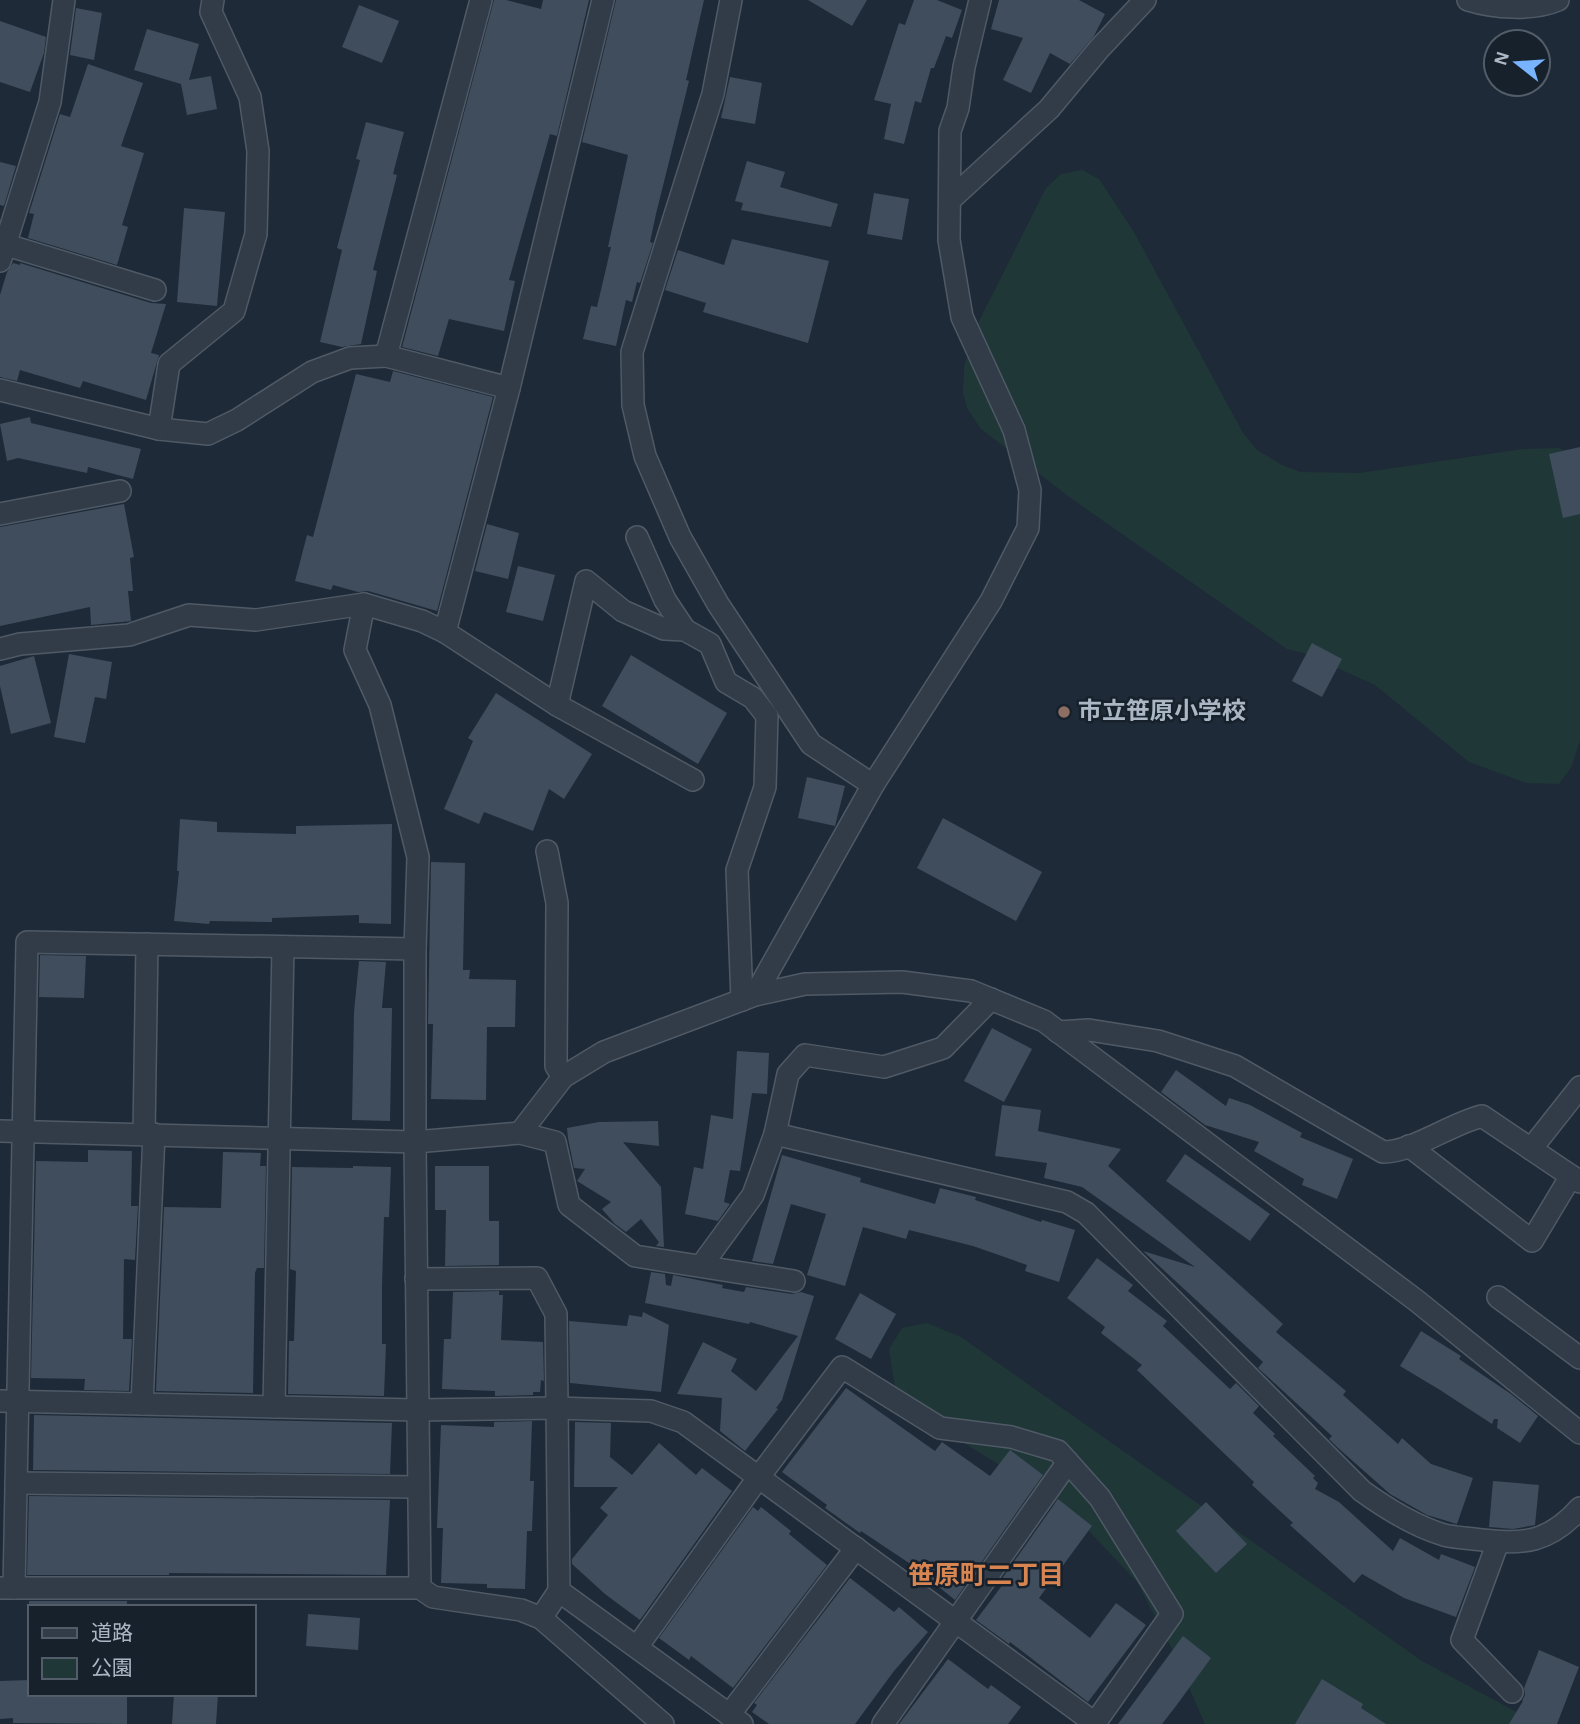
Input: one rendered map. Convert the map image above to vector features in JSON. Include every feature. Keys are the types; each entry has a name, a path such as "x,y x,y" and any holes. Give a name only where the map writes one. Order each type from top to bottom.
{"street":[{"path":"64,0 50,102 2,249 155,290"},
{"path":"159,429 169,364 234,311 256,234 258,151 250,97 211,12 213,0"},
{"path":"386,356 481,0"},
{"path":"445,632 509,388 603,0"},
{"path":"732,0 713,94 632,352 633,405 650,467 680,537 718,604 811,744 873,785"},
{"path":"749,997 873,785 992,601 1028,528 1030,490 1014,430 962,317 949,240 950,131 958,108 964,67 980,0"},
{"path":"951,199 1049,109 1099,49 1145,0"},
{"path":"1468,0 1519,7 1548,4 1558,0"},
{"path":"0,390 159,429 208,434 237,420 312,372 350,358 386,356 509,388"},
{"path":"0,514 120,491"},
{"path":"636,537 666,600 685,630"},
{"path":"557,705 586,581 623,611 664,629 685,630 710,644 726,682 753,698 767,716 765,787 737,870 749,997"},
{"path":"364,604 355,650 380,705 418,857 415,949 415,1279 420,1588"},
{"path":"0,649 20,644 129,635 188,615 256,620 364,604 413,618 445,632 557,705 693,780"},
{"path":"547,851 557,903 556,1066 563,1077"},
{"path":"415,949 27,942 23,1131 9,1401 16,1483 7,1588 420,1588 433,1597 521,1610 541,1618 663,1724"},
{"path":"142,1404 149,1134 147,944"},
{"path":"274,1407 284,947"},
{"path":"520,1133 563,1077 604,1052 749,997 805,984 902,982 971,991 1044,1021 1417,1301 1580,1433"},
{"path":"701,1266 754,1195 775,1134 788,1074 804,1055 884,1066 943,1048 991,999"},
{"path":"1058,1032 1089,1030 1158,1041 1235,1066 1383,1152 1396,1152 1463,1120 1482,1116 1576,1179 1532,1241 1409,1146"},
{"path":"1531,1149 1576,1098"},
{"path":"0,1131 415,1142 520,1133 555,1142 569,1205 635,1256 794,1281"},
{"path":"775,1134 1067,1202 1077,1207 1086,1213 1362,1491 1391,1512 1444,1535 1513,1544 1540,1538 1570,1519 1580,1508"},
{"path":"415,1279 537,1278 556,1314 559,1591 541,1618"},
{"path":"1498,1297 1580,1357"},
{"path":"9,1401 416,1410 555,1408 651,1411 683,1422 758,1478 1096,1723 1172,1614 1100,1498 1058,1451 1011,1437 940,1428 842,1367 758,1478 637,1647"},
{"path":"883,1724 1068,1462"},
{"path":"16,1483 418,1487"},
{"path":"1498,1542 1462,1640 1512,1692"},
{"path":"559,1591 736,1719 856,1548"}],"green space":[{"path":"1082,170 1099,179 1134,232 1243,433 1257,450 1282,465 1301,472 1359,473 1523,449 1558,448 1580,455 1580,740 1572,766 1559,784 1526,783 1469,762 1375,685 1304,653 1287,649 1072,499 981,429 967,408 963,393 964,367 974,331 1046,188 1061,174"},
{"path":"927,1323 961,1337 1422,1661 1539,1724 1205,1724 1173,1651 1137,1582 1087,1529 1027,1482 924,1418 895,1388 889,1349 902,1328"}],"building":[{"path":"494,0 506,0 541,9 543,0 589,0 557,136 550,134 509,280 515,281 504,331 449,319 438,356 402,347"},
{"path":"616,0 704,0 686,80 689,81 650,242 653,243 632,302 626,300 616,346 583,339 591,306 597,307 628,155 582,142"},
{"path":"808,0 867,0 852,26"},
{"path":"914,0 937,0 962,10 952,38 946,36 934,68 931,68 921,103 915,101 904,144 884,139 891,104 874,100 899,23 905,25"},
{"path":"999,0 1079,0 1105,14 1094,36 1070,64 1050,53 1031,93 1003,80 1023,38 991,29"},
{"path":"359,5 399,21 382,63 342,47"},
{"path":"76,8 102,13 94,60 70,55"},
{"path":"0,21 46,37 44,53 30,92 0,82"},
{"path":"147,29 199,44 189,80 211,76 217,109 187,115 181,84 134,70"},
{"path":"88,64 143,83 121,146 144,153 122,225 128,227 117,265 28,238 34,214 29,213 60,114 70,117"},
{"path":"730,77 762,83 755,124 721,118"},
{"path":"366,122 404,132 393,174 397,175 373,270 377,271 361,344 342,347 320,342 342,250 337,248 360,160 356,159"},
{"path":"747,161 785,172 780,187 838,204 831,227 741,210 743,203 735,201"},
{"path":"0,162 16,166 4,206 0,205"},
{"path":"874,193 909,199 902,240 867,234"},
{"path":"184,208 225,212 217,306 177,302"},
{"path":"732,239 829,261 808,343 703,312 706,303 665,290 678,250 724,265"},
{"path":"13,263 151,303 166,304 151,353 159,355 146,400 83,381 80,388 20,370 17,381 0,377 0,295 7,272"},
{"path":"393,371 493,397 437,611 368,591 358,592 333,585 331,590 295,581 307,535 313,537 356,374 390,382"},
{"path":"30,417 31,423 141,449 133,479 88,467 87,473 18,458 7,461 0,424"},
{"path":"1580,447 1580,514 1563,518 1549,454"},
{"path":"124,504 134,557 130,558 133,591 128,591 131,621 91,625 90,607 0,626 0,527"},
{"path":"487,524 519,533 508,579 475,571"},
{"path":"518,566 555,575 543,621 506,612"},
{"path":"1312,643 1342,659 1322,697 1292,681"},
{"path":"69,654 112,662 106,699 95,697 85,743 54,737"},
{"path":"631,655 727,713 698,764 602,706"},
{"path":"34,656 51,723 11,734 0,686 0,666"},
{"path":"496,693 592,754 564,799 549,789 533,831 484,812 479,824 444,809 473,741 468,738"},
{"path":"807,777 845,786 835,826 798,818"},
{"path":"943,818 1042,872 1016,921 917,868"},
{"path":"180,819 217,822 217,832 296,834 296,826 392,824 391,924 359,923 359,915 272,918 272,922 210,921 209,924 174,921"},
{"path":"431,862 465,863 463,970 470,970 469,979 516,980 515,1027 487,1027 486,1100 431,1099 433,1024 428,1024"},
{"path":"40,955 86,956 84,998 39,997"},
{"path":"359,961 386,962 382,1008 392,1008 390,1121 352,1120 354,1012"},
{"path":"992,1028 1032,1049 1004,1102 964,1081"},
{"path":"737,1051 769,1053 767,1094 752,1093 740,1171 730,1170 724,1202 730,1204 718,1221 685,1214 694,1167 703,1169 711,1115 733,1119"},
{"path":"1176,1070 1226,1106 1229,1098 1250,1105 1302,1133 1300,1137 1353,1159 1337,1199 1302,1185 1304,1179 1254,1151 1259,1142 1205,1125 1161,1092"},
{"path":"1002,1105 1041,1110 1038,1131 1121,1149 1108,1166 1283,1324 1276,1332 1346,1391 1343,1395 1398,1444 1402,1438 1431,1464 1473,1478 1457,1524 1427,1515 1390,1494 1338,1448 1329,1439 1332,1436 1258,1368 1263,1362 1143,1251 1195,1267 1082,1187 1044,1178 1047,1163 995,1156"},
{"path":"658,1121 659,1146 623,1142 661,1187 664,1247 656,1246 659,1242 641,1219 626,1232 615,1224 602,1209 611,1202 577,1181 585,1169 574,1168 567,1128 599,1122"},
{"path":"88,1150 132,1151 131,1206 138,1206 135,1260 124,1259 123,1339 132,1339 129,1391 84,1390 85,1379 31,1378 36,1161 88,1162"},
{"path":"223,1152 261,1153 260,1166 266,1166 264,1268 257,1268 255,1273 253,1393 156,1391 164,1207 221,1208"},
{"path":"1185,1154 1270,1214 1250,1241 1166,1181"},
{"path":"782,1155 861,1178 860,1182 935,1204 940,1188 976,1197 975,1200 1041,1222 1042,1220 1075,1230 1059,1282 1025,1271 1027,1265 973,1246 909,1230 906,1239 863,1227 845,1286 807,1275 826,1214 791,1204 773,1264 752,1261"},
{"path":"435,1166 489,1166 489,1221 499,1221 499,1265 445,1266 446,1210 435,1210"},
{"path":"292,1167 391,1167 389,1217 384,1217 384,1396 288,1394 289,1341 294,1341 296,1271 290,1269"},
{"path":"1097,1258 1133,1285 1128,1291 1167,1321 1163,1326 1230,1389 1236,1383 1259,1406 1253,1413 1315,1476 1313,1478 1318,1483 1315,1489 1339,1502 1393,1551 1400,1538 1439,1560 1441,1554 1475,1567 1456,1617 1404,1598 1362,1574 1354,1583 1290,1525 1293,1523 1252,1485 1254,1482 1137,1370 1142,1365 1101,1333 1105,1327 1067,1298"},
{"path":"651,1272 665,1274 666,1285 671,1286 673,1275 744,1292 746,1287 792,1294 801,1292 814,1296 782,1400 776,1408 778,1409 745,1451 720,1431 722,1398 677,1394 703,1342 737,1359 731,1371 756,1391 798,1336 750,1322 749,1324 645,1303"},
{"path":"499,1291 499,1295 503,1295 501,1340 543,1342 544,1381 541,1380 540,1392 533,1392 533,1395 495,1396 495,1391 442,1389 444,1339 451,1339 453,1292"},
{"path":"860,1293 896,1314 871,1359 835,1339"},
{"path":"643,1312 669,1325 661,1392 570,1383 569,1321 627,1326 629,1315 642,1317"},
{"path":"1421,1331 1461,1356 1459,1359 1538,1416 1520,1443 1497,1428 1498,1419 1494,1419 1492,1424 1400,1366"},
{"path":"846,1388 935,1451 942,1442 990,1476 1010,1450 1043,1475 955,1600 909,1563 825,1508 827,1505 782,1472"},
{"path":"34,1415 392,1423 390,1474 33,1470"},
{"path":"532,1421 532,1531 527,1531 525,1589 487,1588 487,1584 441,1583 443,1528 437,1528 441,1425 494,1427 494,1422"},
{"path":"575,1422 611,1423 610,1457 632,1475 659,1443 696,1475 702,1468 732,1491 640,1620 605,1594 572,1564 572,1559 608,1515 600,1508 618,1487 574,1487"},
{"path":"1493,1481 1539,1485 1535,1525 1513,1529 1489,1527"},
{"path":"29,1496 390,1500 386,1575 27,1575"},
{"path":"1058,1499 1092,1526 1039,1598 1090,1638 1116,1603 1146,1625 1088,1702 1010,1642 1009,1644 976,1620 1004,1583 1001,1580"},
{"path":"1206,1502 1247,1544 1216,1573 1176,1531"},
{"path":"753,1507 758,1511 761,1507 827,1565 733,1688 691,1656 689,1660 659,1638"},
{"path":"850,1578 894,1612 899,1607 928,1632 894,1671 855,1724 769,1724 752,1712 757,1705 754,1703"},
{"path":"29,1601 127,1601 127,1605 29,1605"},
{"path":"308,1614 360,1618 358,1650 306,1646"},
{"path":"1183,1636 1211,1658 1176,1706 1162,1724 1118,1724"},
{"path":"1539,1650 1579,1667 1557,1724 1509,1724 1523,1701 1524,1688"},
{"path":"948,1659 988,1689 991,1685 1021,1707 1008,1724 899,1724"},
{"path":"1322,1679 1363,1704 1361,1708 1386,1724 1295,1724"},
{"path":"28,1680 28,1696 127,1696 127,1724 13,1723 13,1718 0,1719 0,1681"},
{"path":"174,1696 218,1696 216,1724 172,1724"}],"place":[{"name":"市立笹原小学校","path":"1064,712"}],"district":[{"name":"笹原町二丁目","path":"986,1576"}]}
